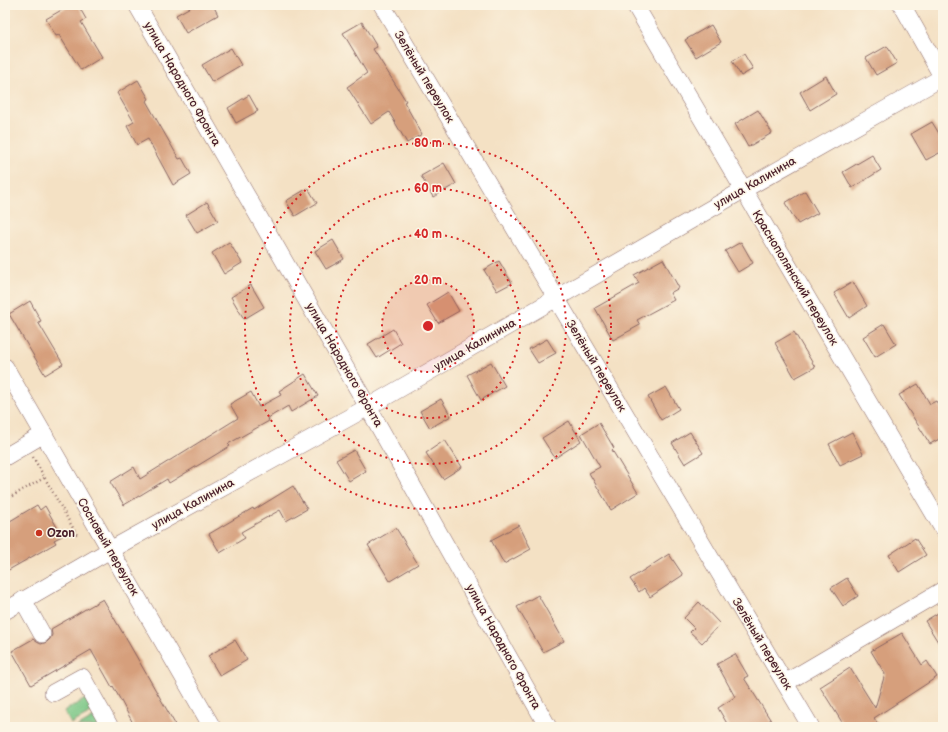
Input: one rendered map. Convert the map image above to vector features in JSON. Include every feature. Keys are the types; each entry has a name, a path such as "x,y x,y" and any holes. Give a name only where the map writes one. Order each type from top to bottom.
{"street":[{"name":"улица Народного Фронта","path":"137,5 368,407 548,727"},
{"name":"Зелёный переулок","path":"382,5 810,727"},
{"name":"Краснополянский переулок","path":"635,5 943,529"},
{"path":"902,5 943,77"},
{"name":"улица Калинина","path":"5,610 368,407 743,190 943,77"},
{"name":"Сосновый переулок","path":"5,367 110,550 205,725"},
{"path":"5,457 44,434"},
{"path":"785,683 943,590"},
{"path":"23,600 42,634"},
{"path":"54,693 82,677 110,727"}],"path":[{"path":"25,445 78,537"},
{"path":"5,500 44,478"}],"green space":[{"path":"89,697 96,710 71,724 64,711"},
{"path":"96,716 103,727 77,727"}],"building":[{"path":"70,5 78,5 86,19 81,22 102,57 81,70 59,35 56,36 46,19"},
{"path":"194,5 213,5 218,15 186,33 176,15"},
{"path":"362,22 377,47 373,49 406,101 404,102 422,134 407,143 389,112 371,124 347,87 367,73 343,33"},
{"path":"711,25 721,42 696,57 685,40"},
{"path":"887,46 897,63 876,75 866,58"},
{"path":"231,48 241,65 212,82 202,65"},
{"path":"744,54 753,69 741,76 732,61"},
{"path":"826,76 836,94 810,110 800,92"},
{"path":"138,80 149,99 146,101 179,159 182,158 191,174 173,185 148,139 137,145 127,126 134,122 117,93"},
{"path":"249,95 258,111 236,123 228,108"},
{"path":"758,110 772,133 748,147 735,124"},
{"path":"932,122 943,140 943,151 926,160 911,134"},
{"path":"872,155 881,170 852,188 843,172"},
{"path":"444,163 456,184 433,197 421,176"},
{"path":"308,188 317,203 295,216 286,201"},
{"path":"805,191 818,213 798,224 785,203"},
{"path":"207,202 218,221 197,233 186,215"},
{"path":"333,240 344,259 326,269 315,251"},
{"path":"229,242 242,263 224,274 212,253"},
{"path":"741,242 753,263 738,272 725,251"},
{"path":"663,259 679,288 670,293 674,300 637,320 640,325 613,340 595,308 639,283 634,275"},
{"path":"499,261 512,283 497,291 484,270"},
{"path":"853,282 867,306 849,318 834,293"},
{"path":"251,285 264,307 244,319 231,297"},
{"path":"448,292 459,311 438,323 427,305"},
{"path":"30,301 41,321 38,322 63,364 45,375 9,314"},
{"path":"884,324 896,344 875,357 863,337"},
{"path":"393,329 401,343 377,358 368,344"},
{"path":"794,332 815,367 795,378 775,343"},
{"path":"547,339 556,353 538,363 529,349"},
{"path":"491,362 505,386 481,400 467,375"},
{"path":"305,374 318,396 291,412 288,406 268,418 269,421 228,444 230,446 169,483 167,479 124,505 110,482 134,467 140,479 238,418 230,404 251,392 259,407 281,395 279,391"},
{"path":"918,384 930,404 936,401 943,412 943,437 930,444 899,395"},
{"path":"666,387 679,409 661,420 648,397"},
{"path":"441,399 451,416 430,428 420,411"},
{"path":"569,421 581,441 555,458 542,438"},
{"path":"599,423 614,448 612,450 638,493 611,510 589,473 600,467 581,434"},
{"path":"690,432 703,453 685,464 672,443"},
{"path":"852,432 863,454 840,465 829,444"},
{"path":"445,440 462,467 443,479 426,453"},
{"path":"354,450 366,471 349,481 336,460"},
{"path":"293,486 307,509 286,521 280,510 241,532 245,538 220,553 209,534 253,508 254,510"},
{"path":"37,505 40,510 45,506 62,536 54,540 56,543 5,572 5,524"},
{"path":"519,525 531,549 504,564 491,540"},
{"path":"396,528 418,564 390,581 368,545"},
{"path":"915,538 926,555 899,572 889,555"},
{"path":"669,554 683,575 650,597 644,588 639,592 630,579"},
{"path":"847,578 858,596 843,606 831,588"},
{"path":"538,595 564,641 543,652 517,607"},
{"path":"103,599 175,724 168,727 135,727 113,686 112,687 91,650 31,685 12,651 33,639 41,644 47,642 52,635 51,629"},
{"path":"699,602 720,624 702,643 690,632 694,628 684,618"},
{"path":"943,610 943,650 925,621"},
{"path":"902,633 922,665 927,661 937,677 874,718 880,727 845,727 820,687 850,668 875,708 885,674 871,651"},
{"path":"235,640 247,660 220,676 208,656"},
{"path":"735,654 748,676 744,678 775,727 729,727 718,708 735,697 717,664"}],"place":[{"name":"Ozon","path":"39,533"}]}
